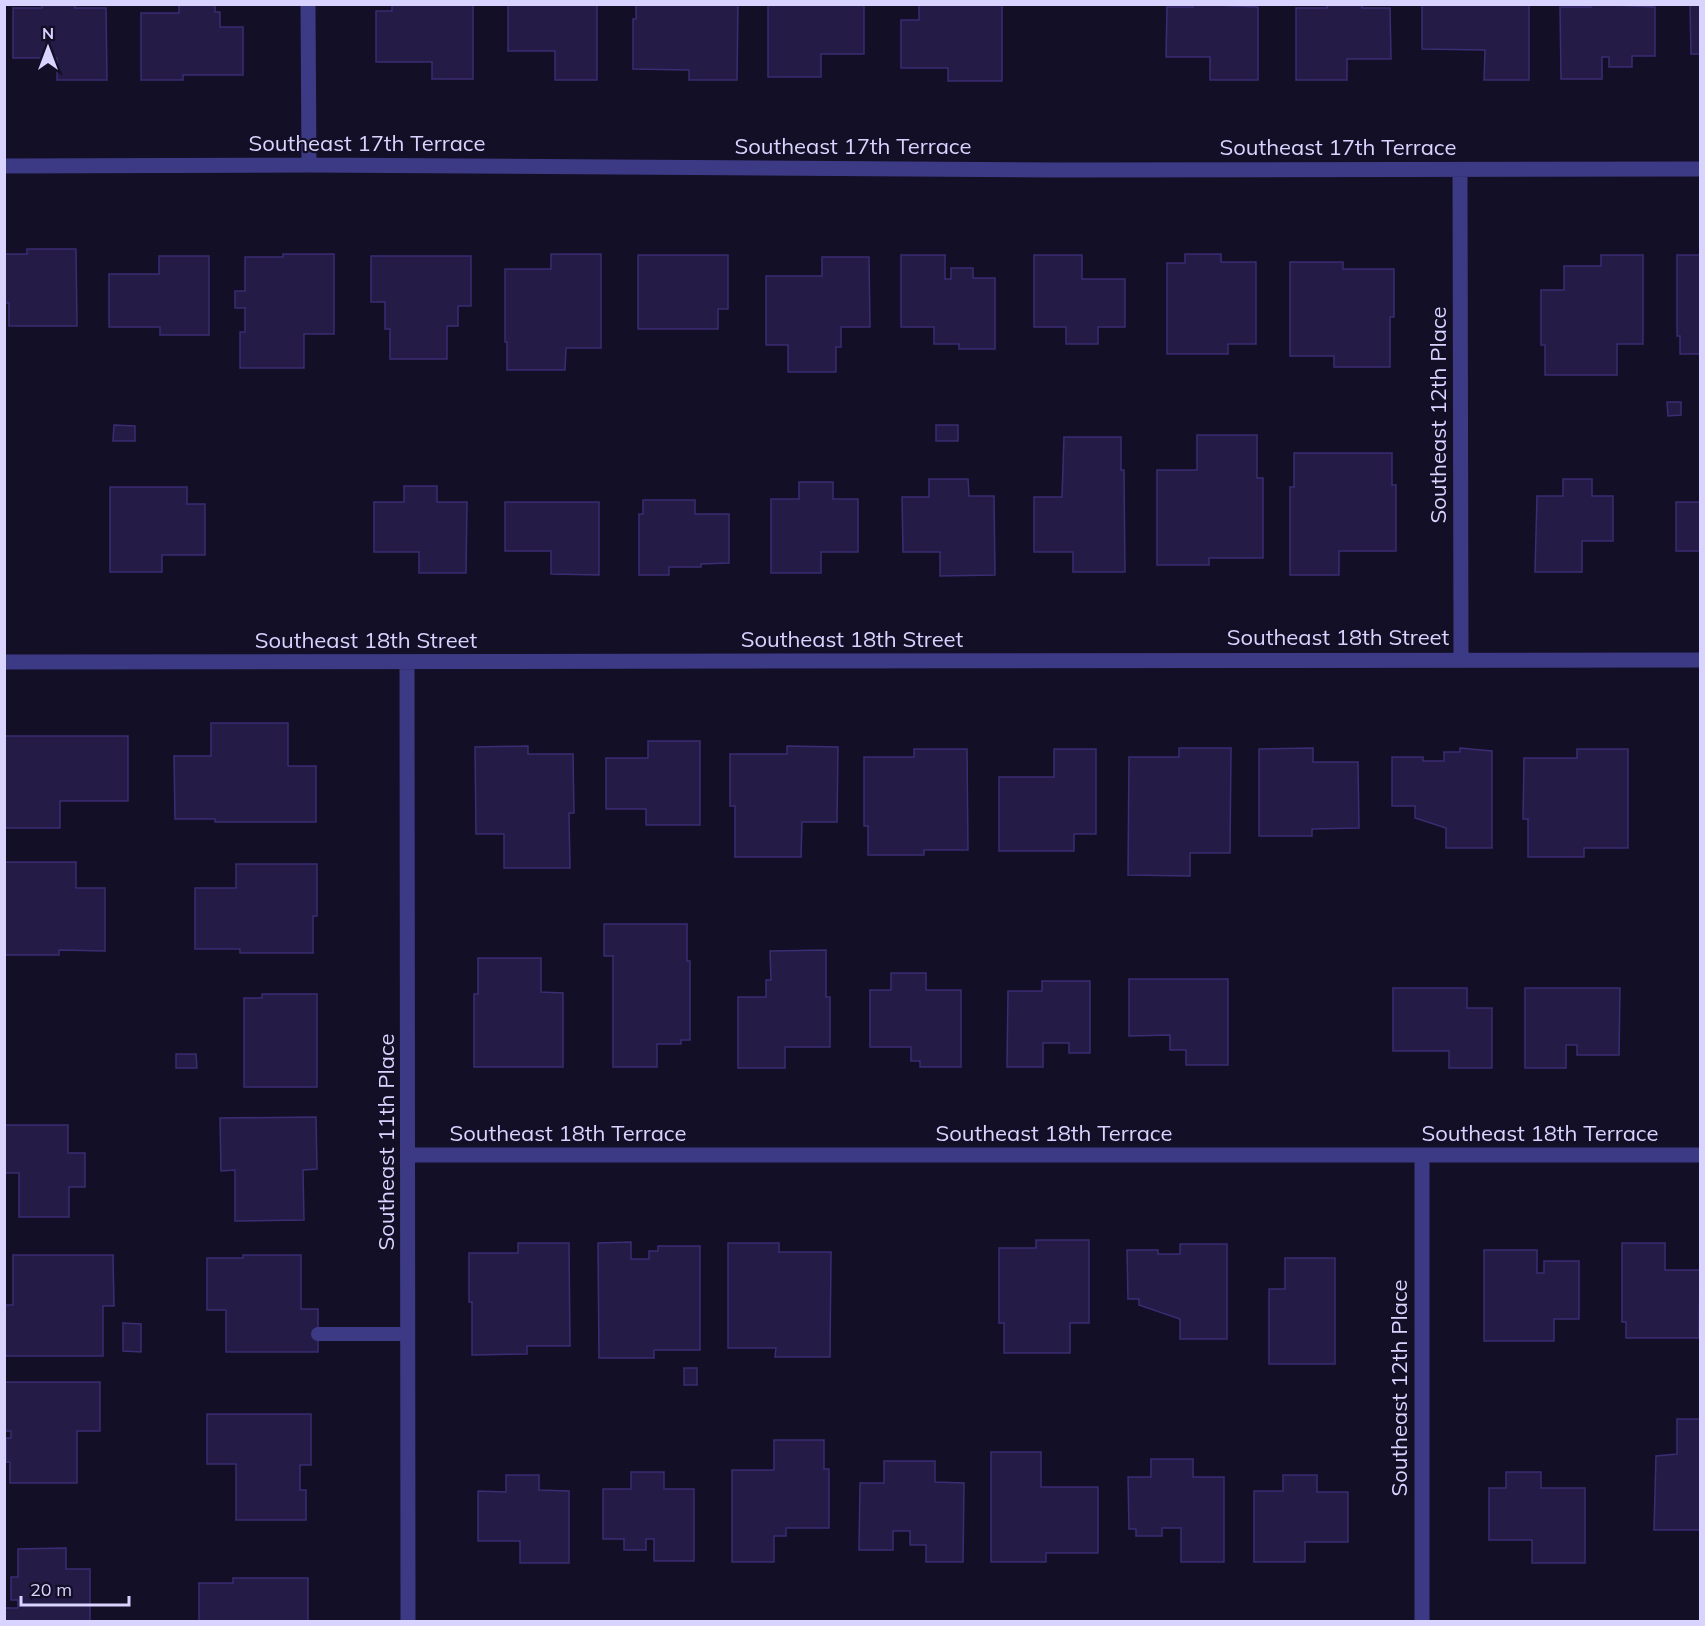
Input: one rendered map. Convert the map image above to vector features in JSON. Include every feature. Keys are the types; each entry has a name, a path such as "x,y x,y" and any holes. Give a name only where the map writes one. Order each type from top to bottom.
{"street":[{"path":"308,4 309,165"},
{"name":"Southeast 17th Terrace","path":"4,166 309,165 1056,170 1701,169"},
{"name":"Southeast 12th Place","path":"1460,170 1461,660"},
{"name":"Southeast 18th Street","path":"4,662 1701,660"},
{"name":"Southeast 11th Place","path":"407,663 408,1622"},
{"name":"Southeast 18th Terrace","path":"408,1155 1701,1155"},
{"name":"Southeast 12th Place","path":"1422,1155 1422,1622"}],"lane":[{"path":"318,1334 408,1334"}],"building":[{"path":"42,4 75,4 75,8 106,8 107,80 57,80 57,58 13,58 13,8 42,8"},
{"path":"179,4 215,4 215,12 220,12 220,27 243,27 243,75 183,75 183,80 141,80 141,13 179,13"},
{"path":"392,4 473,4 473,79 432,79 432,62 376,62 376,11 392,11"},
{"path":"508,4 597,4 597,80 555,80 555,51 508,51"},
{"path":"636,4 738,4 737,80 689,80 689,70 633,69 633,19 636,19"},
{"path":"768,4 864,4 864,54 821,54 821,77 768,77"},
{"path":"919,4 1002,4 1002,81 948,81 948,68 901,68 901,20 919,20"},
{"path":"1193,4 1258,7 1258,80 1210,80 1210,57 1166,57 1167,7 1193,7"},
{"path":"1327,4 1362,4 1362,8 1390,8 1391,59 1347,59 1347,80 1296,80 1296,8 1327,8"},
{"path":"1422,4 1529,4 1529,80 1484,80 1485,50 1422,49"},
{"path":"1591,4 1655,7 1655,56 1632,56 1632,67 1609,67 1609,57 1602,57 1602,79 1561,79 1560,7 1591,7"},
{"path":"1690,4 1700,4 1700,54 1691,54"},
{"path":"27,249 76,249 77,326 9,326 9,303 4,303 4,254 27,254"},
{"path":"283,254 334,254 334,334 304,334 304,368 240,368 240,332 245,332 245,308 235,308 235,291 245,291 245,257 283,257"},
{"path":"551,254 601,254 601,348 566,348 565,370 507,370 505,269 551,269"},
{"path":"1185,254 1221,254 1221,262 1256,262 1256,344 1228,344 1228,354 1167,354 1167,263 1185,263"},
{"path":"638,255 728,255 728,309 718,309 718,329 638,329"},
{"path":"901,255 945,255 945,279 951,279 951,268 973,268 973,278 995,278 995,349 959,349 959,344 934,344 934,327 901,327"},
{"path":"1034,255 1082,255 1082,279 1125,279 1125,327 1098,327 1098,344 1066,344 1066,327 1034,327"},
{"path":"1601,255 1643,255 1643,344 1617,344 1617,375 1545,375 1545,345 1541,345 1541,290 1564,290 1564,266 1601,266"},
{"path":"1677,255 1700,255 1700,354 1680,354 1680,336 1677,336"},
{"path":"159,256 209,256 209,335 160,335 160,327 109,327 109,274 159,274"},
{"path":"371,256 471,256 471,306 458,306 458,326 447,326 447,359 390,359 390,329 385,329 385,302 371,302"},
{"path":"822,257 869,257 870,327 841,327 841,347 836,347 836,372 788,372 788,345 766,345 766,276 822,276"},
{"path":"1290,262 1343,262 1343,269 1394,269 1394,317 1390,317 1390,367 1334,367 1334,356 1290,356"},
{"path":"1667,402 1681,402 1681,415 1668,416"},
{"path":"114,425 135,426 135,441 113,441"},
{"path":"936,425 958,425 958,441 936,441"},
{"path":"1197,435 1257,435 1257,478 1263,478 1263,558 1209,558 1209,565 1157,565 1157,470 1197,470"},
{"path":"1064,437 1121,437 1121,470 1124,470 1125,572 1073,572 1073,552 1034,552 1034,497 1062,497"},
{"path":"1294,453 1392,453 1392,485 1396,485 1396,551 1339,551 1339,575 1290,575 1290,487 1294,487"},
{"path":"929,479 968,479 969,496 994,496 995,575 940,576 940,552 903,552 902,497 929,497"},
{"path":"1563,479 1592,479 1592,496 1613,496 1613,541 1582,541 1582,572 1535,572 1537,496 1563,496"},
{"path":"799,482 833,482 833,499 858,499 858,552 821,552 821,573 771,573 771,499 799,499"},
{"path":"404,486 437,486 437,502 467,502 466,573 419,573 419,552 374,552 374,502 404,502"},
{"path":"110,487 187,487 187,504 205,504 205,555 162,555 162,572 110,572"},
{"path":"643,500 695,500 695,514 729,514 729,563 701,564 701,567 669,567 669,575 639,575 639,514 643,514"},
{"path":"505,502 599,502 599,575 551,574 551,551 505,551"},
{"path":"1676,502 1700,502 1700,551 1676,551"},
{"path":"211,723 288,723 288,766 316,766 316,822 215,822 215,819 175,819 174,756 211,756"},
{"path":"4,736 128,736 128,801 60,801 60,828 4,828"},
{"path":"648,741 700,741 700,825 646,825 646,809 606,809 606,758 648,758"},
{"path":"528,746 528,754 573,754 574,813 569,813 570,868 504,868 504,834 476,834 475,747"},
{"path":"787,746 838,747 837,822 802,822 801,857 735,857 735,806 730,806 730,754 787,754"},
{"path":"1179,748 1231,748 1230,853 1190,853 1190,876 1128,875 1129,757 1179,757"},
{"path":"1313,748 1313,762 1358,762 1359,828 1312,829 1312,836 1259,836 1259,749"},
{"path":"1460,748 1492,751 1492,848 1446,848 1446,828 1415,818 1415,806 1392,806 1392,757 1423,757 1423,761 1444,761 1444,752 1460,752"},
{"path":"914,749 967,749 968,850 924,850 924,855 868,855 868,826 864,826 864,757 914,757"},
{"path":"1054,749 1096,749 1096,834 1074,834 1074,851 999,851 999,777 1054,777"},
{"path":"1577,749 1628,749 1628,848 1584,848 1584,857 1528,857 1528,819 1523,819 1524,758 1577,758"},
{"path":"4,862 76,862 76,888 105,888 105,951 59,950 59,955 4,955"},
{"path":"236,864 317,864 317,916 313,916 313,953 240,953 240,949 195,949 195,888 236,888"},
{"path":"604,924 687,924 687,961 690,961 690,1040 681,1040 681,1044 657,1044 657,1067 613,1067 613,956 604,956"},
{"path":"826,950 826,997 830,997 830,1047 785,1047 785,1068 738,1068 738,997 766,997 766,980 771,980 770,951"},
{"path":"478,958 541,958 541,992 563,993 563,1067 474,1067 474,994 478,994"},
{"path":"891,973 926,973 926,990 961,990 961,1067 920,1067 920,1061 911,1061 911,1047 870,1047 870,990 891,990"},
{"path":"1129,979 1228,979 1228,1065 1186,1065 1186,1050 1170,1050 1170,1035 1129,1036"},
{"path":"1042,981 1090,981 1090,1053 1069,1053 1069,1043 1043,1043 1043,1067 1007,1067 1008,991 1042,991"},
{"path":"1393,988 1467,988 1467,1008 1492,1008 1492,1068 1449,1068 1449,1051 1393,1051"},
{"path":"1525,988 1620,988 1619,1055 1577,1055 1577,1045 1566,1045 1566,1068 1525,1068"},
{"path":"262,994 317,994 317,1087 244,1087 244,998 262,998"},
{"path":"176,1054 196,1054 197,1068 176,1068"},
{"path":"316,1117 317,1169 303,1170 304,1220 235,1221 235,1170 221,1171 220,1118"},
{"path":"4,1125 68,1125 68,1153 85,1153 85,1187 69,1187 69,1217 19,1217 19,1173 4,1173"},
{"path":"1036,1240 1089,1240 1089,1323 1070,1323 1070,1353 1004,1353 1004,1323 999,1323 999,1248 1036,1248"},
{"path":"631,1242 631,1259 649,1259 649,1251 658,1251 658,1246 700,1246 700,1350 654,1350 654,1358 599,1358 598,1243"},
{"path":"518,1243 569,1243 570,1346 527,1346 527,1354 472,1355 469,1253 518,1253"},
{"path":"728,1243 779,1243 779,1252 831,1252 830,1357 775,1357 776,1348 728,1348"},
{"path":"1622,1243 1665,1243 1665,1270 1700,1270 1699,1338 1626,1338 1626,1322 1622,1322"},
{"path":"1180,1244 1227,1244 1227,1339 1180,1339 1180,1319 1139,1305 1139,1299 1128,1299 1127,1250 1158,1250 1158,1254 1180,1254"},
{"path":"1484,1250 1537,1250 1537,1273 1544,1273 1544,1261 1579,1261 1579,1319 1554,1319 1554,1341 1484,1341"},
{"path":"13,1255 113,1255 114,1306 103,1306 103,1356 4,1356 4,1305 13,1305"},
{"path":"243,1255 301,1255 301,1309 318,1309 318,1352 226,1352 226,1310 207,1310 207,1258 243,1258"},
{"path":"1285,1258 1335,1258 1335,1364 1269,1364 1269,1289 1285,1289"},
{"path":"123,1323 141,1324 141,1352 123,1351"},
{"path":"684,1368 697,1368 697,1385 684,1385"},
{"path":"4,1382 100,1382 100,1431 77,1431 77,1483 10,1483 10,1462 6,1462 6,1438 11,1438 11,1431 4,1431"},
{"path":"207,1414 311,1414 311,1465 300,1465 300,1490 306,1490 306,1520 236,1520 236,1464 207,1464"},
{"path":"1677,1419 1700,1419 1700,1530 1654,1530 1656,1456 1677,1454"},
{"path":"774,1440 824,1440 824,1469 829,1469 829,1528 786,1528 786,1536 774,1536 774,1562 732,1562 732,1470 774,1470"},
{"path":"991,1452 1041,1452 1041,1487 1098,1487 1098,1553 1046,1553 1046,1562 991,1562"},
{"path":"1151,1459 1193,1459 1193,1477 1224,1477 1224,1562 1181,1562 1181,1528 1162,1528 1162,1536 1136,1536 1136,1529 1129,1529 1128,1477 1151,1477"},
{"path":"884,1461 935,1461 935,1482 964,1483 963,1562 926,1562 926,1545 910,1545 910,1531 893,1531 893,1550 859,1550 860,1483 884,1483"},
{"path":"631,1472 664,1472 664,1489 694,1489 694,1561 654,1561 654,1539 646,1539 646,1550 624,1550 624,1539 603,1539 603,1489 631,1489"},
{"path":"1506,1472 1541,1472 1541,1488 1585,1488 1585,1563 1532,1563 1532,1540 1489,1540 1489,1488 1506,1488"},
{"path":"506,1475 539,1475 539,1490 569,1491 569,1563 520,1563 520,1541 478,1541 478,1491 506,1492"},
{"path":"1283,1475 1317,1475 1317,1492 1348,1492 1348,1542 1305,1542 1305,1562 1254,1562 1254,1491 1283,1491"},
{"path":"66,1548 66,1569 90,1569 90,1622 4,1622 4,1608 18,1608 18,1600 11,1600 11,1577 18,1577 18,1549"},
{"path":"233,1578 308,1578 308,1622 199,1622 199,1583 233,1583"}]}
